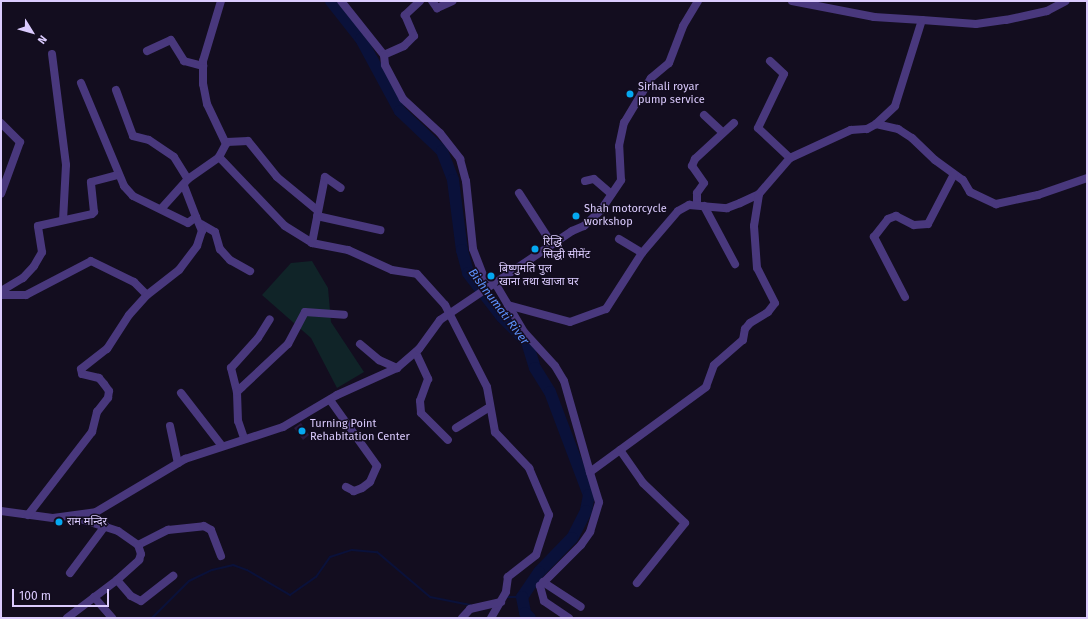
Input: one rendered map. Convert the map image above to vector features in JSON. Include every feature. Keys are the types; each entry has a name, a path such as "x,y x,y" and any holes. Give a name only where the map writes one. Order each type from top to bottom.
{"street":[{"path":"221,1 203,66 207,104 226,142"},
{"path":"341,1 384,55 385,65 403,99 440,133 460,159 466,181 473,249 484,278 492,285 508,305 524,332 555,366 564,381 599,502 590,532 581,545 543,582 540,591 544,601 569,618"},
{"path":"384,55 404,46 414,36 404,15 420,1"},
{"path":"432,1 437,8 453,1"},
{"path":"1,511 28,515 73,516 96,512 178,464 244,438 283,427 330,400 397,368 416,353 436,325 449,313 552,244 596,217 621,180 619,146 624,123 648,82 669,63 682,26 698,1"},
{"path":"792,1 874,17 976,24 1006,20 1047,11 1066,1"},
{"path":"508,305 570,322 606,309 614,302 642,253 678,211 700,206 727,208 759,194 790,158 852,130 867,129 876,124 898,99 922,20"},
{"path":"147,51 170,40 184,61 203,66"},
{"path":"52,54 66,164 64,220"},
{"path":"770,61 784,74 758,128 790,158"},
{"path":"81,83 117,175 133,196 188,223 199,221 214,232 220,249 230,260 250,271"},
{"path":"28,515 92,432 96,412 108,398 109,391 99,378 82,374 81,369 107,349 129,315 147,295 179,270 197,246 199,221 186,182 169,154 149,140 133,136 116,90"},
{"path":"704,115 723,133"},
{"path":"1,123 20,142 1,194"},
{"path":"734,123 695,159 692,166 704,183 697,193 700,206 735,264"},
{"path":"876,124 898,129 963,180 970,192 981,199 1005,204 1087,178"},
{"path":"226,142 248,141 278,177 317,213 380,230"},
{"path":"161,209 186,182 219,157 226,142"},
{"path":"219,157 268,211 312,243 348,250 392,270 417,274 430,286 449,313 487,387 489,407 495,432 529,468 549,515 536,555 508,577 506,592 491,618"},
{"path":"905,298 874,237 888,219 896,216 914,224 928,224 954,174"},
{"path":"1,291 23,278 34,266 42,252 38,226 92,214 94,212 91,182 117,175"},
{"path":"312,243 325,177 341,188"},
{"path":"585,181 594,179 611,194"},
{"path":"519,193 552,244"},
{"path":"590,472 706,387 714,365 743,340 745,329 750,323 772,308 773,296 757,268 754,239 759,194"},
{"path":"619,239 642,253"},
{"path":"1,295 26,295 91,261 134,282 147,295"},
{"path":"237,392 288,344 305,312 344,315"},
{"path":"244,438 238,421 237,392 231,368 258,338 270,319"},
{"path":"360,344 379,360 397,368"},
{"path":"416,353 428,379 420,401 421,412 448,440"},
{"path":"181,393 222,446"},
{"path":"330,400 377,466 370,482 362,488 354,491 346,487"},
{"path":"456,428 489,407"},
{"path":"170,426 178,464"},
{"path":"620,450 644,483 685,523 637,583"},
{"path":"67,618 83,609 94,598 117,580 139,560 141,554 138,545 118,531 73,516"},
{"path":"70,573 106,526"},
{"path":"138,545 168,530 204,526 211,530 222,556"},
{"path":"117,580 131,596 141,601 173,576"},
{"path":"543,582 581,607"},
{"path":"94,598 112,618"},
{"path":"462,618 470,609 501,602"}],"green space":[{"path":"312,261 328,288 331,322 364,372 337,388 311,338 262,295 291,263"}],"building":[{"name":"Turning Point Rehabitation Center","path":"301,423 309,435 303,440 294,428"}],"waterway":[{"name":"Bishnumati River","path":"331,1 361,39 400,111 442,151 453,180 462,250 468,273 502,317 527,342 535,368 550,392 589,495 586,511 572,538 539,572 522,597 525,613 530,618"},
{"path":"152,618 189,581 212,570 233,565 247,570 290,595 316,577 330,557 352,550 377,552 430,597 470,605"},
{"path":"506,597 522,597"}],"place":[{"name":"Sirhali royar pump service","path":"630,94"},
{"name":"Shah motorcycle workshop","path":"576,216"},
{"name":"रिद्धि सिद्धी सीमेंट","path":"535,249"},
{"name":"बिष्णुमति पुल खाना तथा खाजा घर","path":"491,276"},
{"name":"Turning Point Rehabitation Center","path":"302,431"},
{"name":"राम मन्दिर","path":"59,522"}]}
